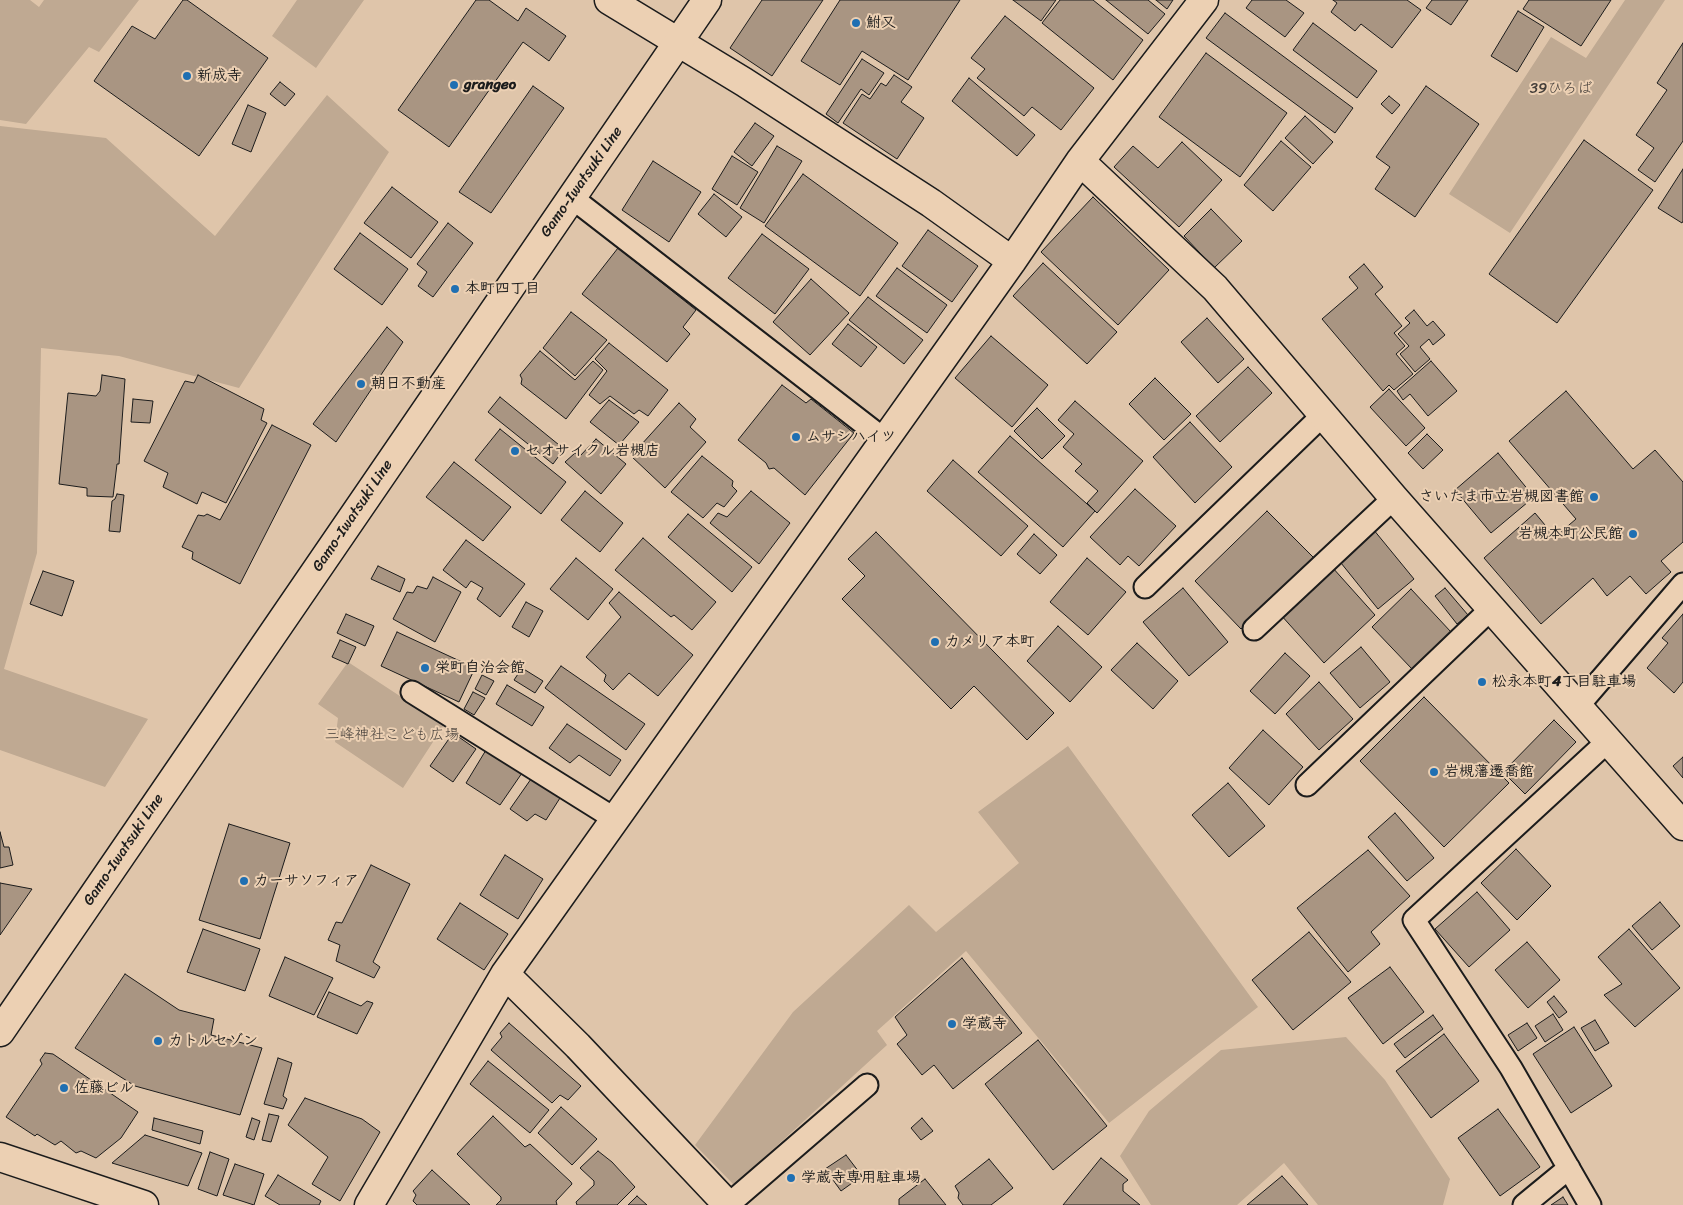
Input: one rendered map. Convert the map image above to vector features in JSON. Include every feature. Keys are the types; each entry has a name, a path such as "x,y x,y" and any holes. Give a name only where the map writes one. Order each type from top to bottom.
{"street":[{"path":"609,0 744,82 923,198 1012,261"},
{"name":"Gamo-Iwatsuki Line","path":"1,1029 706,0"},
{"path":"369,1205 504,974 1012,261 1080,162 1204,0"},
{"path":"1080,162 1215,288 1394,498 1683,826"},
{"path":"504,974 578,1046 728,1205"},
{"path":"0,1157 144,1205"}],"lane":[{"path":"571,197 885,440"},
{"path":"1145,587 1324,414"},
{"path":"1254,629 1394,498"},
{"path":"1578,706 1683,584"},
{"path":"1307,786 1492,608"},
{"path":"412,692 615,819"},
{"path":"1590,1205 1510,1068 1414,920 1608,742"},
{"path":"728,1205 867,1085"},
{"path":"1524,1205 1569,1168"}],"green space":[{"path":"0,0 30,0 39,7 44,0 139,0 99,52 89,47 26,124 0,120"},
{"path":"297,0 364,0 316,68 272,36"},
{"name":"39ひろば","path":"1625,0 1665,0 1510,233 1449,194 1551,37 1586,58"},
{"path":"327,95 389,152 239,388 119,356 41,348 37,553 4,669 148,719 105,787 0,750 0,126 106,138 215,236"},
{"name":"三峰神社こども広場","path":"348,662 444,725 403,788 335,742 338,718 318,704"},
{"path":"1068,746 1258,1007 1109,1123 966,951 877,1031 887,1045 734,1185 695,1145 793,1012 909,905 936,932 1019,863 978,812"},
{"path":"1346,1037 1385,1080 1450,1179 1443,1205 1318,1205 1284,1163 1237,1205 1151,1205 1120,1156 1149,1111 1221,1050"}],"building":[{"path":"183,0 187,0 268,58 199,156 94,81 132,26 155,39"},
{"name":"grangeo","path":"476,0 489,0 518,21 526,8 566,36 549,61 523,42 449,147 398,110"},
{"path":"762,0 823,0 772,76 730,48"},
{"path":"840,0 960,0 908,80 862,51 840,85 801,61"},
{"path":"1013,0 1056,0 1041,21"},
{"path":"1060,0 1093,0 1143,40 1113,80 1042,23"},
{"path":"1106,0 1148,0 1165,14 1148,34"},
{"path":"1156,0 1173,0 1167,9"},
{"path":"1252,0 1286,0 1304,13 1285,37 1246,8"},
{"path":"1333,0 1407,0 1421,10 1392,48 1361,24 1355,31 1331,12 1337,3"},
{"path":"1432,0 1468,0 1451,25 1426,8"},
{"path":"1529,0 1611,0 1581,46 1523,9"},
{"path":"1518,11 1544,27 1517,72 1491,56"},
{"path":"1225,13 1353,108 1335,133 1206,38"},
{"path":"1005,16 1094,88 1061,130 1032,107 1024,116 977,78 985,69 971,58"},
{"path":"1313,23 1377,71 1357,98 1293,50"},
{"path":"1683,43 1683,141 1655,182 1638,170 1654,148 1636,135 1667,90 1657,83"},
{"path":"1206,53 1287,113 1240,177 1159,117"},
{"path":"862,59 884,73 869,95 861,89 838,123 826,114"},
{"path":"894,75 912,87 901,102 924,118 897,159 843,123 862,94 870,99 881,83 886,86"},
{"path":"969,78 1035,135 1017,156 952,101"},
{"path":"280,82 295,94 285,106 270,94"},
{"path":"533,86 564,108 491,213 459,192"},
{"path":"1426,86 1479,124 1415,217 1375,189 1390,167 1376,157"},
{"path":"1389,96 1400,105 1392,114 1381,104"},
{"path":"248,105 266,113 251,152 232,144"},
{"path":"1305,116 1333,142 1313,164 1285,138"},
{"path":"755,123 774,136 752,166 734,152"},
{"path":"1584,140 1653,190 1557,323 1489,274"},
{"path":"1281,141 1311,167 1273,211 1244,185"},
{"path":"1182,142 1222,180 1179,227 1114,167 1133,146 1158,168"},
{"path":"777,146 802,161 764,223 740,208"},
{"path":"732,156 758,172 737,205 712,189"},
{"path":"653,161 701,192 669,242 622,210"},
{"path":"1683,169 1683,221 1682,223 1658,208"},
{"path":"803,174 898,243 860,296 765,226"},
{"path":"392,187 438,222 411,258 364,223"},
{"path":"714,194 742,217 726,237 698,214"},
{"path":"1093,197 1169,270 1118,325 1041,252"},
{"path":"1211,209 1242,241 1214,268 1184,236"},
{"path":"448,223 473,243 433,297 418,286 427,272 417,264"},
{"path":"928,230 978,266 952,302 902,266"},
{"path":"360,233 408,269 382,305 334,269"},
{"path":"762,234 809,269 775,314 728,278"},
{"path":"618,248 696,310 683,327 690,334 667,362 582,294"},
{"path":"1043,263 1117,332 1087,364 1013,296"},
{"path":"1364,264 1383,287 1375,294 1402,326 1394,333 1405,346 1396,354 1413,374 1394,390 1389,385 1383,391 1322,319 1358,288 1349,277"},
{"path":"897,268 947,305 927,333 876,296"},
{"path":"811,279 849,313 810,355 773,322"},
{"path":"868,297 923,340 904,364 849,320"},
{"path":"1414,310 1427,326 1433,321 1445,335 1433,345 1429,339 1420,347 1430,359 1415,372 1400,354 1409,346 1398,334 1410,323 1405,318"},
{"path":"571,312 607,340 575,376 543,348"},
{"path":"1207,318 1244,359 1218,383 1181,342"},
{"path":"848,324 877,347 861,367 832,344"},
{"path":"387,327 403,342 336,442 313,424"},
{"path":"991,336 1048,385 1012,427 955,378"},
{"path":"609,343 668,390 648,416 639,410 634,414 610,396 600,404 589,395 607,371 595,359"},
{"path":"540,351 575,380 593,361 603,370 566,419 521,384 522,379 520,375"},
{"path":"1431,361 1457,391 1428,416 1410,394 1403,400 1397,391"},
{"path":"1248,367 1272,393 1220,442 1196,416"},
{"path":"102,375 125,379 119,464 117,464 113,497 87,496 87,488 59,484 68,393 96,396 100,391"},
{"path":"198,375 264,409 261,420 267,423 226,503 202,492 197,504 163,487 168,473 144,461 185,381 194,383"},
{"path":"1155,378 1191,414 1164,440 1129,404"},
{"name":"ムサシハイツ","path":"782,385 806,403 811,399 854,433 805,495 774,468 769,469 766,463 738,440"},
{"path":"1389,389 1425,428 1406,446 1370,407"},
{"path":"1566,391 1633,469 1655,450 1683,482 1683,542 1661,561 1671,572 1646,594 1630,576 1607,596 1593,578 1541,624 1484,558 1535,513 1555,537 1576,519 1509,441"},
{"path":"500,397 564,449 553,464 488,412"},
{"path":"133,399 153,401 150,423 131,422"},
{"path":"609,400 639,422 619,445 590,422"},
{"path":"1075,401 1143,461 1097,513 1087,503 1098,491 1075,471 1082,464 1063,447 1074,434 1058,420"},
{"path":"679,403 696,419 690,427 706,442 665,488 631,456"},
{"path":"1037,408 1065,436 1042,459 1014,431"},
{"path":"1190,422 1232,467 1195,503 1153,457"},
{"path":"272,425 311,445 240,584 192,559 193,552 182,547 198,515 204,516 207,514 220,520"},
{"path":"500,429 566,482 541,514 475,460"},
{"path":"1427,434 1443,450 1423,469 1408,453"},
{"path":"1010,436 1095,511 1063,547 978,472"},
{"path":"596,439 626,464 601,494 565,462 575,453 580,456"},
{"path":"1498,453 1534,497 1491,533 1455,490"},
{"path":"702,456 733,481 732,486 737,491 724,507 717,503 703,518 671,492"},
{"path":"953,460 1028,526 1001,556 927,491"},
{"path":"454,462 511,507 483,541 426,497"},
{"path":"1135,489 1176,526 1139,566 1128,556 1120,565 1090,537"},
{"path":"585,491 623,523 600,552 561,520"},
{"path":"751,491 790,523 759,564 710,523 718,513 727,517"},
{"path":"117,494 124,495 120,532 109,531 112,501"},
{"path":"1267,511 1314,558 1241,629 1195,581"},
{"path":"688,514 752,567 732,592 668,537"},
{"path":"1373,529 1414,579 1378,609 1337,558"},
{"name":"カメリア本町","path":"876,532 1054,713 1027,740 974,686 951,709 842,599 865,576 848,559"},
{"path":"1034,534 1057,555 1040,574 1017,554"},
{"path":"643,538 716,602 692,630 674,615 671,617 615,570"},
{"path":"466,540 525,584 500,617 477,599 483,588 471,581 466,588 443,570"},
{"path":"576,558 613,589 588,620 550,589"},
{"path":"1087,558 1126,592 1088,635 1050,602"},
{"path":"378,566 405,579 400,592 371,579"},
{"path":"1332,567 1375,615 1324,663 1280,614"},
{"path":"43,571 74,581 62,616 30,604"},
{"path":"433,577 461,592 435,642 393,619 407,592 413,593 417,586 427,589"},
{"path":"1183,588 1228,642 1189,676 1143,622"},
{"path":"1445,588 1468,615 1457,624 1435,596"},
{"path":"1411,589 1451,632 1412,669 1372,627"},
{"path":"619,592 693,655 658,696 629,673 613,690 604,681 606,675 586,657 621,617 609,603"},
{"path":"526,602 543,611 529,637 512,627"},
{"path":"346,614 374,626 365,646 337,633"},
{"path":"1683,614 1683,682 1674,693 1647,668 1668,643 1662,638"},
{"path":"1058,626 1102,667 1070,702 1027,661"},
{"path":"397,632 475,668 459,702 381,666"},
{"path":"340,640 356,647 348,664 332,657"},
{"path":"1137,643 1178,681 1153,709 1111,670"},
{"path":"1361,647 1390,682 1360,708 1330,673"},
{"path":"1285,653 1310,676 1275,714 1250,691"},
{"path":"561,666 645,724 626,750 545,688"},
{"path":"522,668 543,681 535,693 514,680"},
{"path":"482,675 494,681 486,695 475,689"},
{"path":"1319,682 1353,719 1319,750 1286,714"},
{"path":"507,685 544,707 532,726 496,704"},
{"path":"473,692 485,698 474,715 464,709"},
{"name":"岩槻藩遷喬館","path":"1424,697 1509,783 1444,847 1360,761"},
{"path":"1554,720 1576,742 1525,794 1503,772"},
{"path":"567,724 621,760 610,776 579,755 570,763 549,748"},
{"path":"1263,730 1303,767 1269,805 1229,768"},
{"path":"453,733 476,749 453,782 430,766"},
{"path":"486,750 522,773 500,805 466,783"},
{"path":"1683,757 1683,778 1673,766"},
{"path":"531,779 560,798 546,820 535,814 527,821 510,809"},
{"path":"1228,783 1265,826 1229,857 1192,815"},
{"path":"1395,813 1434,858 1407,881 1368,837"},
{"name":"カーサソフィア","path":"229,824 290,843 260,939 199,920"},
{"path":"0,832 4,847 9,847 13,865 0,868"},
{"path":"1516,849 1551,886 1517,920 1481,883"},
{"path":"1368,850 1410,896 1371,932 1380,944 1348,972 1297,908"},
{"path":"505,855 543,879 518,919 480,895"},
{"path":"371,865 410,884 373,962 380,967 374,978 336,961 340,945 328,940 336,922 342,923"},
{"path":"0,883 32,889 0,935"},
{"path":"1477,892 1510,930 1469,967 1435,929"},
{"path":"1660,902 1680,926 1652,950 1632,926"},
{"path":"460,903 508,934 484,970 437,939"},
{"path":"203,929 260,949 245,991 187,972"},
{"path":"1629,929 1680,988 1635,1027 1604,995 1622,984 1598,957"},
{"path":"1309,932 1351,982 1293,1030 1252,980"},
{"path":"1527,942 1560,980 1528,1008 1495,970"},
{"path":"285,957 333,978 314,1015 269,996"},
{"path":"962,958 1022,1033 953,1089 934,1065 922,1075 897,1044 907,1035 895,1017"},
{"path":"1390,967 1424,1012 1383,1044 1348,998"},
{"name":"カトルセゾン","path":"125,974 179,1010 214,1019 211,1035 262,1048 240,1115 135,1086 75,1048"},
{"path":"329,992 361,1006 367,1001 373,1003 357,1034 317,1017"},
{"path":"1554,996 1567,1012 1559,1018 1547,1002"},
{"path":"1553,1014 1563,1030 1545,1042 1535,1026"},
{"path":"1433,1015 1443,1029 1405,1058 1394,1044"},
{"path":"1595,1020 1609,1043 1595,1051 1581,1028"},
{"path":"509,1023 581,1086 568,1100 560,1095 552,1103 491,1050 502,1037 500,1033"},
{"path":"1527,1023 1537,1038 1518,1051 1508,1035"},
{"path":"1574,1027 1612,1086 1571,1113 1533,1054"},
{"path":"1444,1034 1479,1081 1431,1118 1396,1071"},
{"path":"1038,1040 1107,1126 1053,1170 985,1084"},
{"name":"佐藤ビル","path":"45,1053 53,1054 138,1112 121,1138 96,1158 81,1151 76,1153 61,1141 55,1145 37,1134 35,1136 6,1117 42,1064 40,1060"},
{"path":"278,1058 292,1063 283,1096 287,1099 283,1109 264,1104"},
{"path":"488,1061 549,1110 530,1133 470,1084"},
{"path":"305,1098 362,1119 380,1132 340,1201 312,1184 328,1157 288,1125"},
{"path":"561,1107 597,1139 572,1165 538,1133"},
{"path":"1498,1109 1540,1167 1500,1196 1458,1138"},
{"path":"269,1114 279,1116 271,1142 262,1140"},
{"path":"493,1116 525,1147 530,1144 571,1182 572,1184 556,1201 557,1205 496,1205 501,1200 501,1197 457,1154"},
{"path":"154,1118 203,1131 200,1144 152,1130"},
{"path":"252,1118 260,1121 254,1140 246,1137"},
{"path":"922,1118 933,1131 921,1140 911,1128"},
{"path":"145,1135 202,1153 188,1186 112,1163"},
{"path":"598,1151 612,1162 635,1187 617,1205 577,1205 576,1202 594,1185 594,1181 580,1168"},
{"path":"210,1152 229,1159 217,1196 198,1189"},
{"path":"846,1155 862,1176 841,1191 825,1169"},
{"path":"1101,1158 1128,1180 1123,1184 1123,1191 1140,1205 1063,1205"},
{"path":"989,1159 1013,1188 991,1205 963,1205 958,1198 959,1193 955,1186"},
{"path":"235,1164 264,1174 254,1205 223,1195"},
{"path":"432,1170 470,1205 417,1205 413,1201 416,1195 413,1191"},
{"path":"278,1175 321,1201 319,1205 280,1205 265,1196"},
{"path":"1282,1176 1308,1205 1247,1205"},
{"path":"925,1179 946,1205 899,1205 899,1199"},
{"path":"637,1196 647,1205 628,1205"},
{"path":"1563,1197 1568,1205 1551,1205"}],"place":[{"name":"鮒又","path":"856,23"},
{"name":"新成寺","path":"187,76"},
{"name":"grangeo","path":"454,85"},
{"name":"本町四丁目","path":"455,289"},
{"name":"朝日不動産","path":"361,384"},
{"name":"ムサシハイツ","path":"796,437"},
{"name":"セオサイクル岩槻店","path":"515,451"},
{"name":"さいたま市立岩槻図書館","path":"1594,497"},
{"name":"岩槻本町公民館","path":"1633,534"},
{"name":"カメリア本町","path":"935,642"},
{"name":"栄町自治会館","path":"425,668"},
{"name":"松永本町4丁目駐車場","path":"1482,682"},
{"name":"岩槻藩遷喬館","path":"1434,772"},
{"name":"カーサソフィア","path":"244,881"},
{"name":"学蔵寺","path":"952,1024"},
{"name":"カトルセゾン","path":"158,1041"},
{"name":"佐藤ビル","path":"64,1088"},
{"name":"学蔵寺専用駐車場","path":"791,1178"}]}
